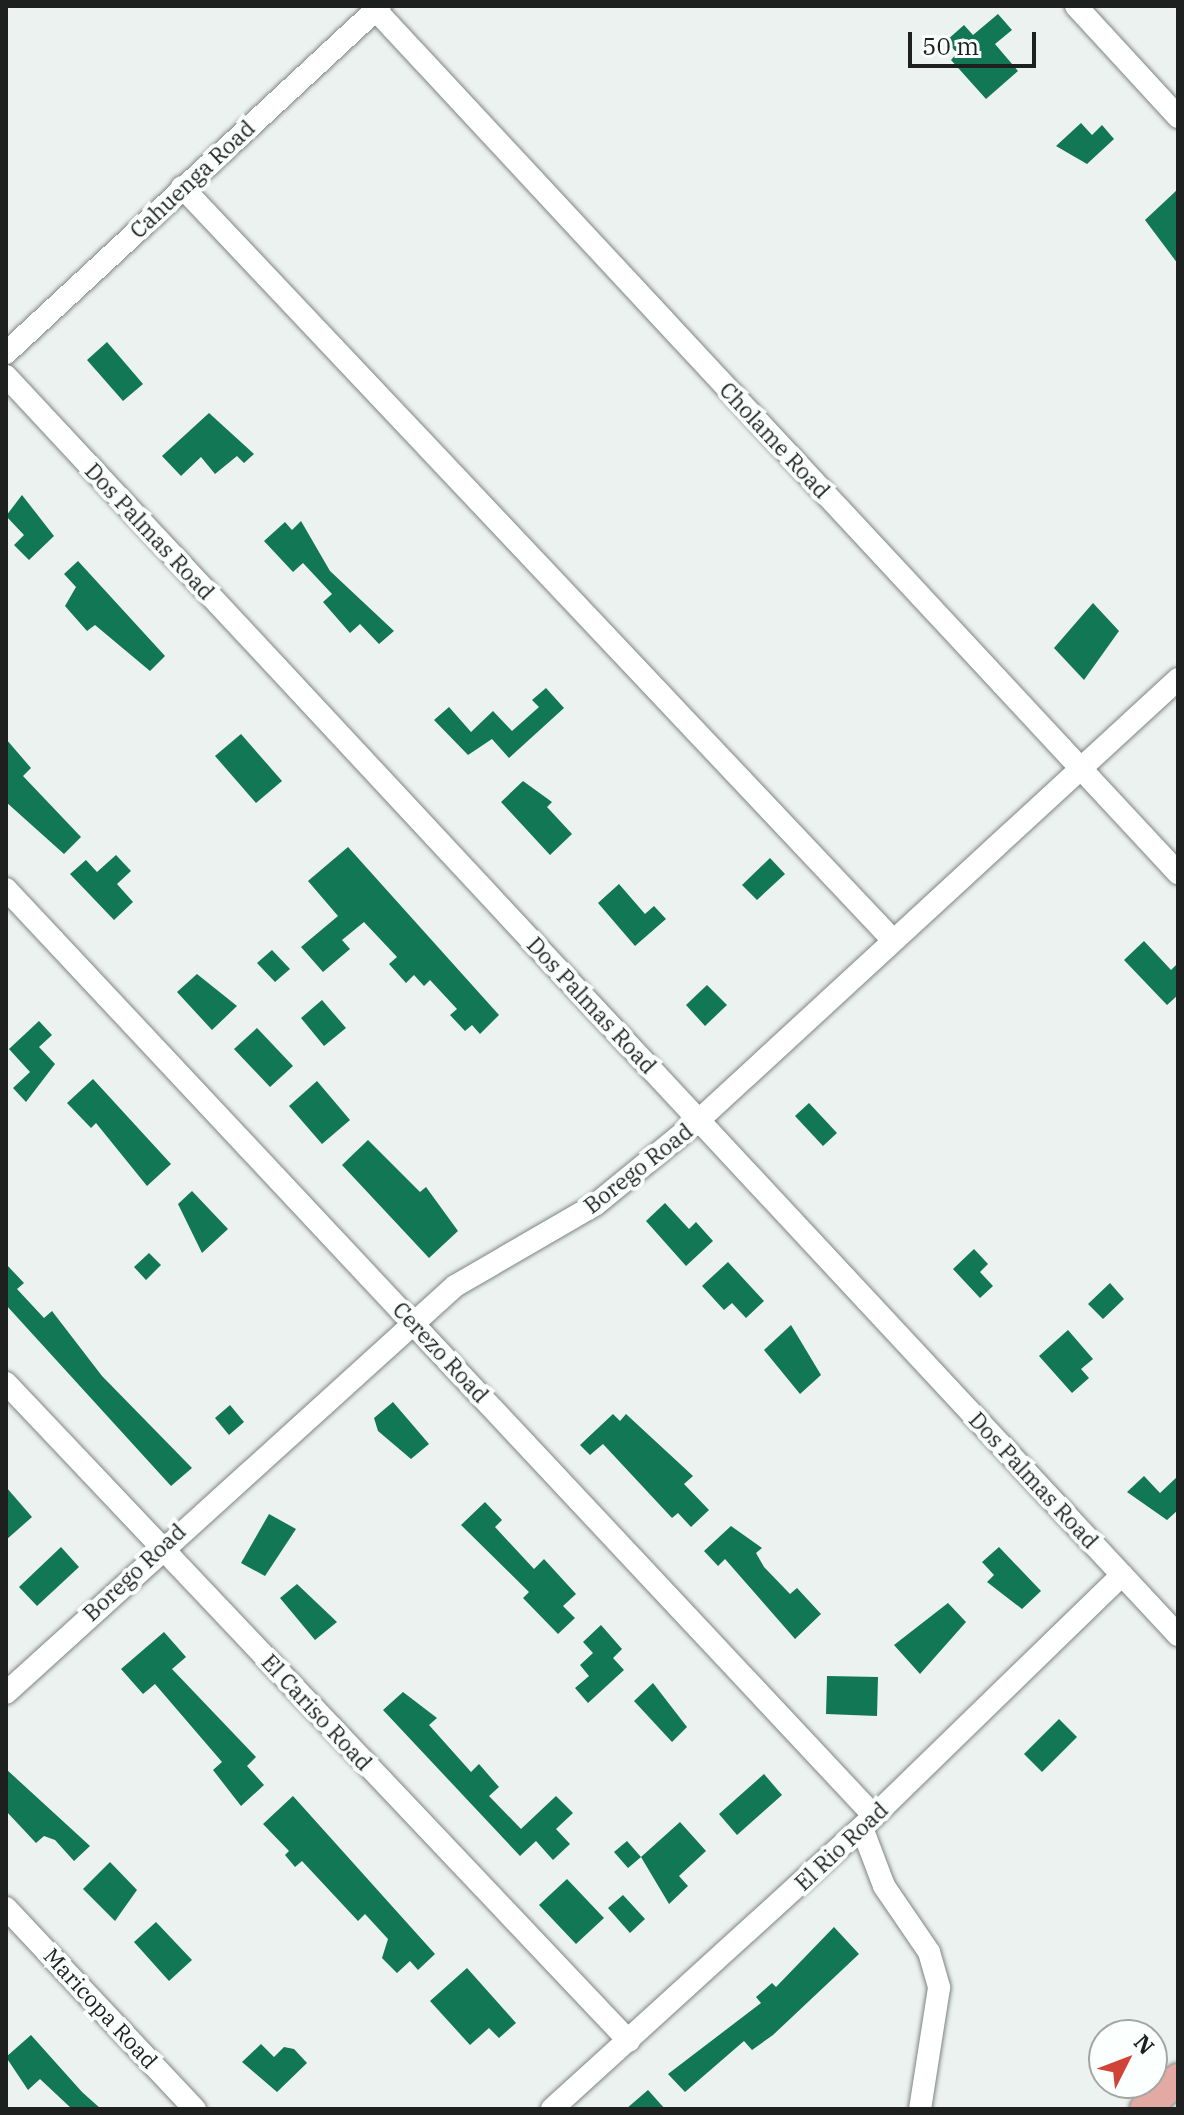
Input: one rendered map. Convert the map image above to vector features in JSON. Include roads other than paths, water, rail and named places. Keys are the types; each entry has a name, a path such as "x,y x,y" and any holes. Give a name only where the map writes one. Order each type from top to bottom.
{"main road":[{"path":"1145,2109 1178,2079"}],"street":[{"path":"1076,6 1178,117"},
{"name":"Cahuenga Road","path":"6,353 376,7"},
{"name":"Cholame Road","path":"376,7 1178,873"},
{"path":"182,187 892,939"},
{"name":"Dos Palmas Road","path":"6,376 1178,1635"},
{"name":"Borego Road","path":"6,1693 161,1546 455,1286 595,1205 699,1120 892,939 1178,679"},
{"name":"Cerezo Road","path":"6,889 413,1322 868,1822"},
{"name":"El Cariso Road","path":"6,1383 629,2041"},
{"name":"El Rio Road","path":"552,2109 868,1822 1122,1575"},
{"path":"868,1822 884,1886 929,1952 939,1988 920,2109"},
{"name":"Maricopa Road","path":"6,1908 195,2109"}]}
